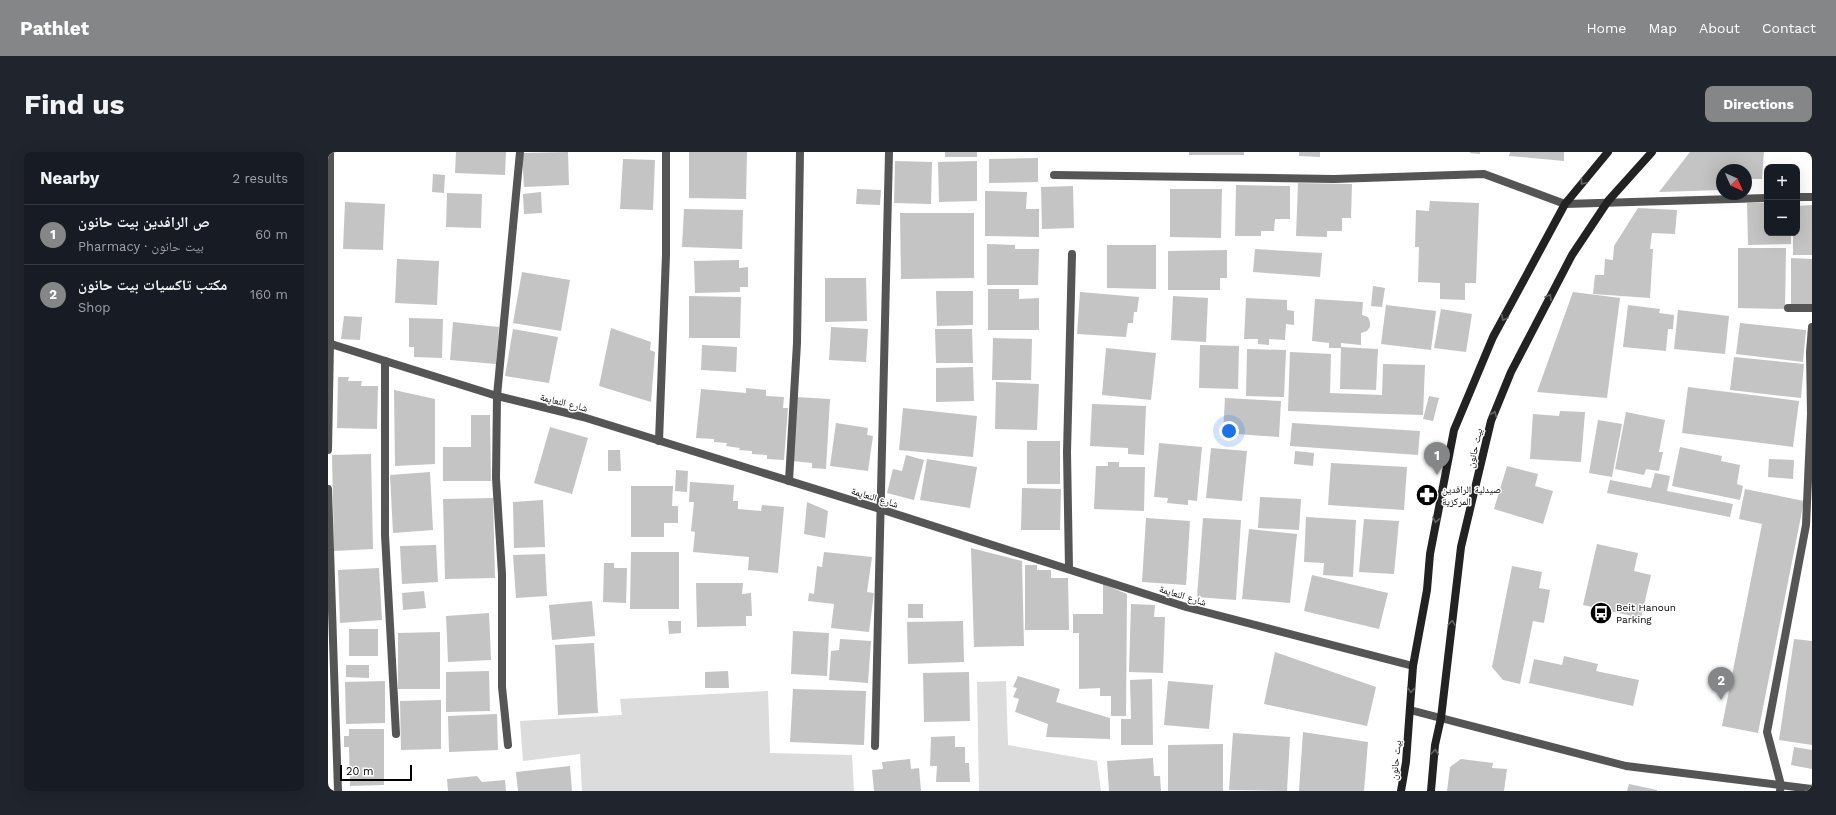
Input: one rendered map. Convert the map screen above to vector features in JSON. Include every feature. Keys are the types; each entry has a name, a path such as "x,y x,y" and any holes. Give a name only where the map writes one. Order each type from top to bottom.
{"main road":[{"name":"بيت حانون","path":"1402,791 1406,762 1413,666 1427,590 1430,554 1454,430 1493,337 1565,204 1608,152"},
{"name":"بيت حانون","path":"1431,791 1435,746 1441,718 1461,547 1491,421 1511,372 1572,255 1608,201 1652,152"}],"street":[{"path":"328,450 330,152"},
{"path":"508,745 502,687 502,574 496,478 497,396 520,152"},
{"path":"660,441 666,255 666,152"},
{"path":"790,481 797,343 800,152"},
{"path":"875,746 889,152"},
{"path":"1054,175 1334,179 1484,174 1565,204 1608,201 1764,198"},
{"path":"1800,198 1812,197"},
{"path":"1069,569 1067,452 1072,254"},
{"path":"1788,308 1812,308"},
{"path":"1780,788 1767,732 1809,525 1812,414 1812,327"},
{"name":"شارع النعايمة","path":"329,344 497,396 583,417 1186,606 1413,666"},
{"path":"385,361 385,534 396,734"},
{"path":"328,489 338,791"},
{"path":"1410,710 1626,766 1780,788 1812,789"}],"shaded area":[{"path":"1006,681 1008,745 1097,761 1101,791 979,791 977,682"},
{"path":"768,691 770,753 852,755 854,791 582,791 580,754 523,761 520,721 622,715 620,699"}],"building":[{"path":"456,152 506,152 505,175 455,173"},
{"path":"568,152 569,185 524,187 522,153"},
{"path":"689,152 747,152 746,199 689,198"},
{"path":"945,152 977,152 977,157 945,157"},
{"path":"1189,152 1244,152 1244,155 1189,155"},
{"path":"1299,152 1320,152 1320,157 1299,156"},
{"path":"1480,152 1480,154 1470,153"},
{"path":"1510,152 1564,152 1564,161 1509,156"},
{"path":"1690,152 1764,152 1762,179 1752,179 1752,164 1716,164 1716,190 1659,192"},
{"path":"1038,158 1038,182 989,183 989,159"},
{"path":"623,159 655,160 653,210 620,209"},
{"path":"895,161 932,162 931,204 894,203"},
{"path":"977,161 977,201 939,202 938,162"},
{"path":"433,174 445,175 444,193 432,192"},
{"path":"1298,183 1352,184 1351,218 1342,218 1342,231 1327,231 1327,237 1296,236"},
{"path":"1236,185 1290,186 1290,219 1275,219 1274,231 1261,231 1261,236 1235,236"},
{"path":"1073,186 1074,228 1042,229 1041,187"},
{"path":"857,189 881,190 880,205 856,204"},
{"path":"1170,189 1222,189 1221,238 1170,237"},
{"path":"985,191 1027,192 1026,209 1039,209 1039,237 985,236"},
{"path":"541,192 542,213 524,214 523,194"},
{"path":"447,193 482,194 481,228 446,227"},
{"path":"1430,201 1479,203 1476,283 1465,283 1465,300 1440,299 1440,283 1418,282 1419,247 1415,247 1416,210 1429,211"},
{"path":"345,202 385,204 383,250 343,249"},
{"path":"1747,203 1764,203 1764,236 1791,236 1791,244 1748,245"},
{"path":"1812,205 1812,255 1793,255 1793,236 1800,236 1800,206"},
{"path":"1638,208 1677,210 1675,234 1652,233 1650,249 1653,249 1650,298 1593,294 1595,275 1604,275 1605,259 1613,260 1614,246"},
{"path":"684,209 743,210 742,249 682,247"},
{"path":"900,213 974,213 974,278 901,279"},
{"path":"987,244 1015,245 1015,249 1039,249 1038,285 987,285"},
{"path":"1107,245 1156,245 1156,289 1107,288"},
{"path":"1738,248 1786,248 1785,309 1738,308"},
{"path":"1255,249 1322,253 1320,277 1253,272"},
{"path":"1227,250 1227,278 1220,278 1220,290 1168,290 1168,251"},
{"path":"1791,258 1812,259 1812,307 1791,307"},
{"path":"397,259 439,261 437,305 395,303"},
{"path":"739,260 739,268 748,267 748,287 740,287 740,292 695,293 694,261"},
{"path":"522,272 570,280 561,331 513,323"},
{"path":"825,278 866,278 867,321 825,322"},
{"path":"1373,286 1385,288 1382,307 1371,306"},
{"path":"988,289 1019,289 1019,299 1039,298 1039,330 988,330"},
{"path":"936,291 973,291 973,325 937,326"},
{"path":"1080,292 1139,297 1137,312 1134,312 1133,323 1128,323 1126,337 1077,334"},
{"path":"1573,292 1620,298 1607,398 1537,392"},
{"path":"689,296 741,297 740,338 689,338"},
{"path":"1173,296 1208,298 1206,342 1171,340"},
{"path":"1246,298 1287,300 1287,310 1294,311 1294,325 1286,324 1285,340 1269,339 1269,345 1258,344 1258,339 1244,339"},
{"path":"1315,299 1363,302 1362,315 1368,317 1370,327 1367,331 1361,333 1361,345 1341,343 1341,348 1329,348 1329,343 1312,341"},
{"path":"1386,305 1436,311 1431,350 1381,344"},
{"path":"1628,305 1660,309 1659,313 1674,315 1673,329 1668,329 1666,351 1623,347"},
{"path":"1441,309 1472,314 1466,352 1434,348"},
{"path":"1678,310 1729,316 1725,354 1674,349"},
{"path":"344,316 362,317 360,340 341,339"},
{"path":"409,318 443,319 442,358 414,357 414,347 409,347"},
{"path":"453,322 499,327 496,364 450,360"},
{"path":"1740,323 1806,330 1803,362 1736,354"},
{"path":"831,327 868,329 866,362 829,360"},
{"path":"611,328 651,342 650,350 655,352 651,402 599,386"},
{"path":"513,329 558,337 549,383 505,376"},
{"path":"935,329 972,329 973,363 936,363"},
{"path":"993,338 1032,339 1031,380 992,380"},
{"path":"702,345 737,347 736,372 701,370"},
{"path":"1200,345 1239,346 1238,389 1199,388"},
{"path":"1341,347 1378,349 1376,390 1340,389"},
{"path":"1106,348 1156,353 1151,400 1102,395"},
{"path":"1247,349 1286,350 1284,397 1246,396"},
{"path":"1290,352 1331,354 1330,393 1382,395 1383,364 1425,365 1423,415 1288,411"},
{"path":"1734,357 1804,364 1801,398 1730,390"},
{"path":"973,367 974,401 936,402 936,368"},
{"path":"338,377 349,377 348,381 362,381 361,386 378,386 377,429 337,428"},
{"path":"996,382 1039,384 1037,430 995,429"},
{"path":"1688,387 1799,401 1793,447 1682,433"},
{"path":"746,388 766,390 766,396 784,397 783,408 788,408 784,460 767,459 767,455 752,454 752,451 739,450 740,448 726,446 727,443 714,442 714,439 696,438 701,389 746,393"},
{"path":"394,390 435,399 435,464 395,466"},
{"path":"1429,396 1439,398 1433,421 1423,419"},
{"path":"796,397 830,399 826,469 812,468 812,463 792,461"},
{"path":"1225,398 1281,401 1279,437 1223,433"},
{"path":"1092,404 1146,406 1144,455 1128,454 1128,448 1090,446"},
{"path":"903,408 977,416 973,457 899,450"},
{"path":"1560,411 1585,412 1581,462 1530,459 1533,414 1559,416"},
{"path":"1626,412 1665,420 1659,452 1663,452 1659,471 1646,469 1644,475 1615,469"},
{"path":"471,415 490,415 491,481 443,481 443,447 471,447"},
{"path":"1598,420 1622,424 1612,477 1589,473"},
{"path":"836,423 868,428 867,435 873,436 868,471 830,466"},
{"path":"1292,423 1420,431 1418,455 1290,446"},
{"path":"550,427 588,438 572,494 534,483"},
{"path":"1027,441 1060,441 1060,484 1027,484"},
{"path":"1159,443 1202,447 1197,501 1188,500 1188,505 1167,503 1168,498 1154,497"},
{"path":"1680,447 1722,456 1721,461 1740,465 1737,484 1743,486 1740,500 1672,486"},
{"path":"1211,448 1247,451 1242,501 1206,498"},
{"path":"608,450 620,450 621,471 608,471"},
{"path":"1295,451 1314,453 1313,466 1294,464"},
{"path":"371,454 373,549 334,551 332,455"},
{"path":"906,455 924,460 914,500 887,493 893,469 902,471"},
{"path":"927,459 977,467 970,508 920,500"},
{"path":"1769,459 1794,460 1793,479 1768,477"},
{"path":"1108,462 1119,462 1119,467 1145,467 1144,511 1094,509 1096,466 1108,466"},
{"path":"1331,463 1407,467 1404,510 1328,505"},
{"path":"1507,466 1538,474 1535,486 1553,491 1543,524 1494,509"},
{"path":"676,470 688,471 687,492 675,491"},
{"path":"430,472 433,530 393,533 390,475"},
{"path":"1655,473 1670,476 1667,491 1733,504 1730,517 1607,493 1610,480 1651,488"},
{"path":"690,482 734,485 733,501 738,501 738,509 761,511 762,505 784,507 778,573 748,570 749,557 693,552 695,532 691,531 694,502 689,502"},
{"path":"631,486 673,486 672,506 678,506 678,523 664,523 664,537 631,537"},
{"path":"1022,488 1061,489 1060,530 1021,530"},
{"path":"1745,489 1804,501 1758,733 1722,726 1762,524 1739,519"},
{"path":"1260,497 1301,499 1299,530 1258,528"},
{"path":"493,498 495,578 445,579 443,499"},
{"path":"543,500 545,547 514,548 513,502"},
{"path":"807,502 828,511 825,538 804,534"},
{"path":"1306,517 1356,520 1353,577 1323,575 1324,563 1304,562"},
{"path":"1146,518 1190,521 1186,585 1142,582"},
{"path":"1203,518 1241,520 1236,600 1197,597"},
{"path":"1364,519 1399,521 1394,574 1359,572"},
{"path":"1249,529 1297,534 1290,603 1242,599"},
{"path":"1597,544 1638,553 1634,571 1651,575 1641,618 1583,605"},
{"path":"436,545 438,582 402,584 400,546"},
{"path":"971,548 1022,561 1024,646 974,647"},
{"path":"631,552 679,552 679,609 630,609"},
{"path":"824,552 872,557 867,592 874,593 869,632 831,628 834,604 808,601 809,593 814,594 817,566 822,567"},
{"path":"545,554 547,596 516,598 513,555"},
{"path":"604,563 614,563 614,568 627,568 626,603 603,602"},
{"path":"1025,565 1037,565 1037,570 1051,570 1051,578 1068,578 1069,630 1025,630"},
{"path":"1512,566 1542,572 1539,588 1550,590 1544,623 1533,621 1520,684 1503,680 1492,667"},
{"path":"379,568 382,620 340,623 338,570"},
{"path":"1312,575 1388,593 1379,629 1304,611"},
{"path":"696,583 743,583 742,594 751,593 752,616 746,616 746,626 697,627"},
{"path":"1103,584 1127,594 1126,716 1111,716 1111,696 1100,696 1100,688 1079,689 1079,633 1073,633 1073,614 1103,614"},
{"path":"424,591 426,608 403,610 402,593"},
{"path":"592,601 595,636 552,640 549,605"},
{"path":"908,604 923,604 923,618 908,618"},
{"path":"1131,604 1155,605 1154,617 1165,617 1163,673 1129,672"},
{"path":"489,613 491,660 448,662 446,616"},
{"path":"668,621 681,621 681,633 669,634"},
{"path":"963,621 964,662 908,664 907,622"},
{"path":"349,629 378,629 378,656 349,656"},
{"path":"793,631 829,633 827,676 791,674"},
{"path":"440,632 440,689 398,689 398,633"},
{"path":"840,639 871,641 868,683 829,680 831,651 839,650"},
{"path":"1794,639 1812,641 1812,745 1779,740"},
{"path":"594,643 598,713 558,715 555,645"},
{"path":"1275,652 1376,687 1367,726 1264,704"},
{"path":"1564,656 1598,664 1596,671 1639,680 1633,706 1529,683 1534,659 1562,665"},
{"path":"346,665 369,665 369,678 346,677"},
{"path":"489,671 490,711 446,712 446,672"},
{"path":"728,671 729,688 705,688 705,672"},
{"path":"969,672 970,721 924,722 923,673"},
{"path":"1018,676 1060,689 1056,702 1110,718 1110,739 1046,737 1048,724 1015,712 1019,699 1013,697 1017,688 1013,687"},
{"path":"1152,679 1153,745 1121,745 1121,719 1131,719 1130,680"},
{"path":"385,681 385,723 346,724 345,682"},
{"path":"1168,681 1213,685 1209,729 1164,725"},
{"path":"793,689 866,691 864,745 790,742"},
{"path":"441,700 441,749 401,750 400,701"},
{"path":"497,714 498,750 449,752 448,716"},
{"path":"349,729 384,729 384,785 350,786 349,747 344,747 344,736 349,736"},
{"path":"1303,732 1368,742 1364,791 1299,791"},
{"path":"1233,733 1290,737 1287,791 1229,790"},
{"path":"955,736 955,747 965,747 965,763 969,763 970,782 936,782 937,766 930,766 931,737"},
{"path":"1223,744 1223,791 1168,791 1168,745"},
{"path":"1794,747 1812,750 1812,769 1791,765"},
{"path":"1153,758 1154,776 1160,776 1161,791 1109,791 1107,761"},
{"path":"910,759 911,769 919,768 921,791 874,791 872,770 883,769 882,762"},
{"path":"1461,759 1493,763 1492,768 1507,769 1504,791 1447,791 1450,767"},
{"path":"570,766 572,791 518,791 516,772"},
{"path":"477,776 482,782 505,780 506,791 448,791 447,779"},
{"path":"1629,784 1657,790 1657,791 1627,791"}],"place":[{"name":"ص الرافدين بيت حانون","path":"1437,475"},
{"name":"صيدلية الرافدين المركزية","path":"1427,495"},
{"name":"Beit Hanoun Parking","path":"1601,613"},
{"name":"مكتب تاكسيات بيت حانون","path":"1721,700"}]}
